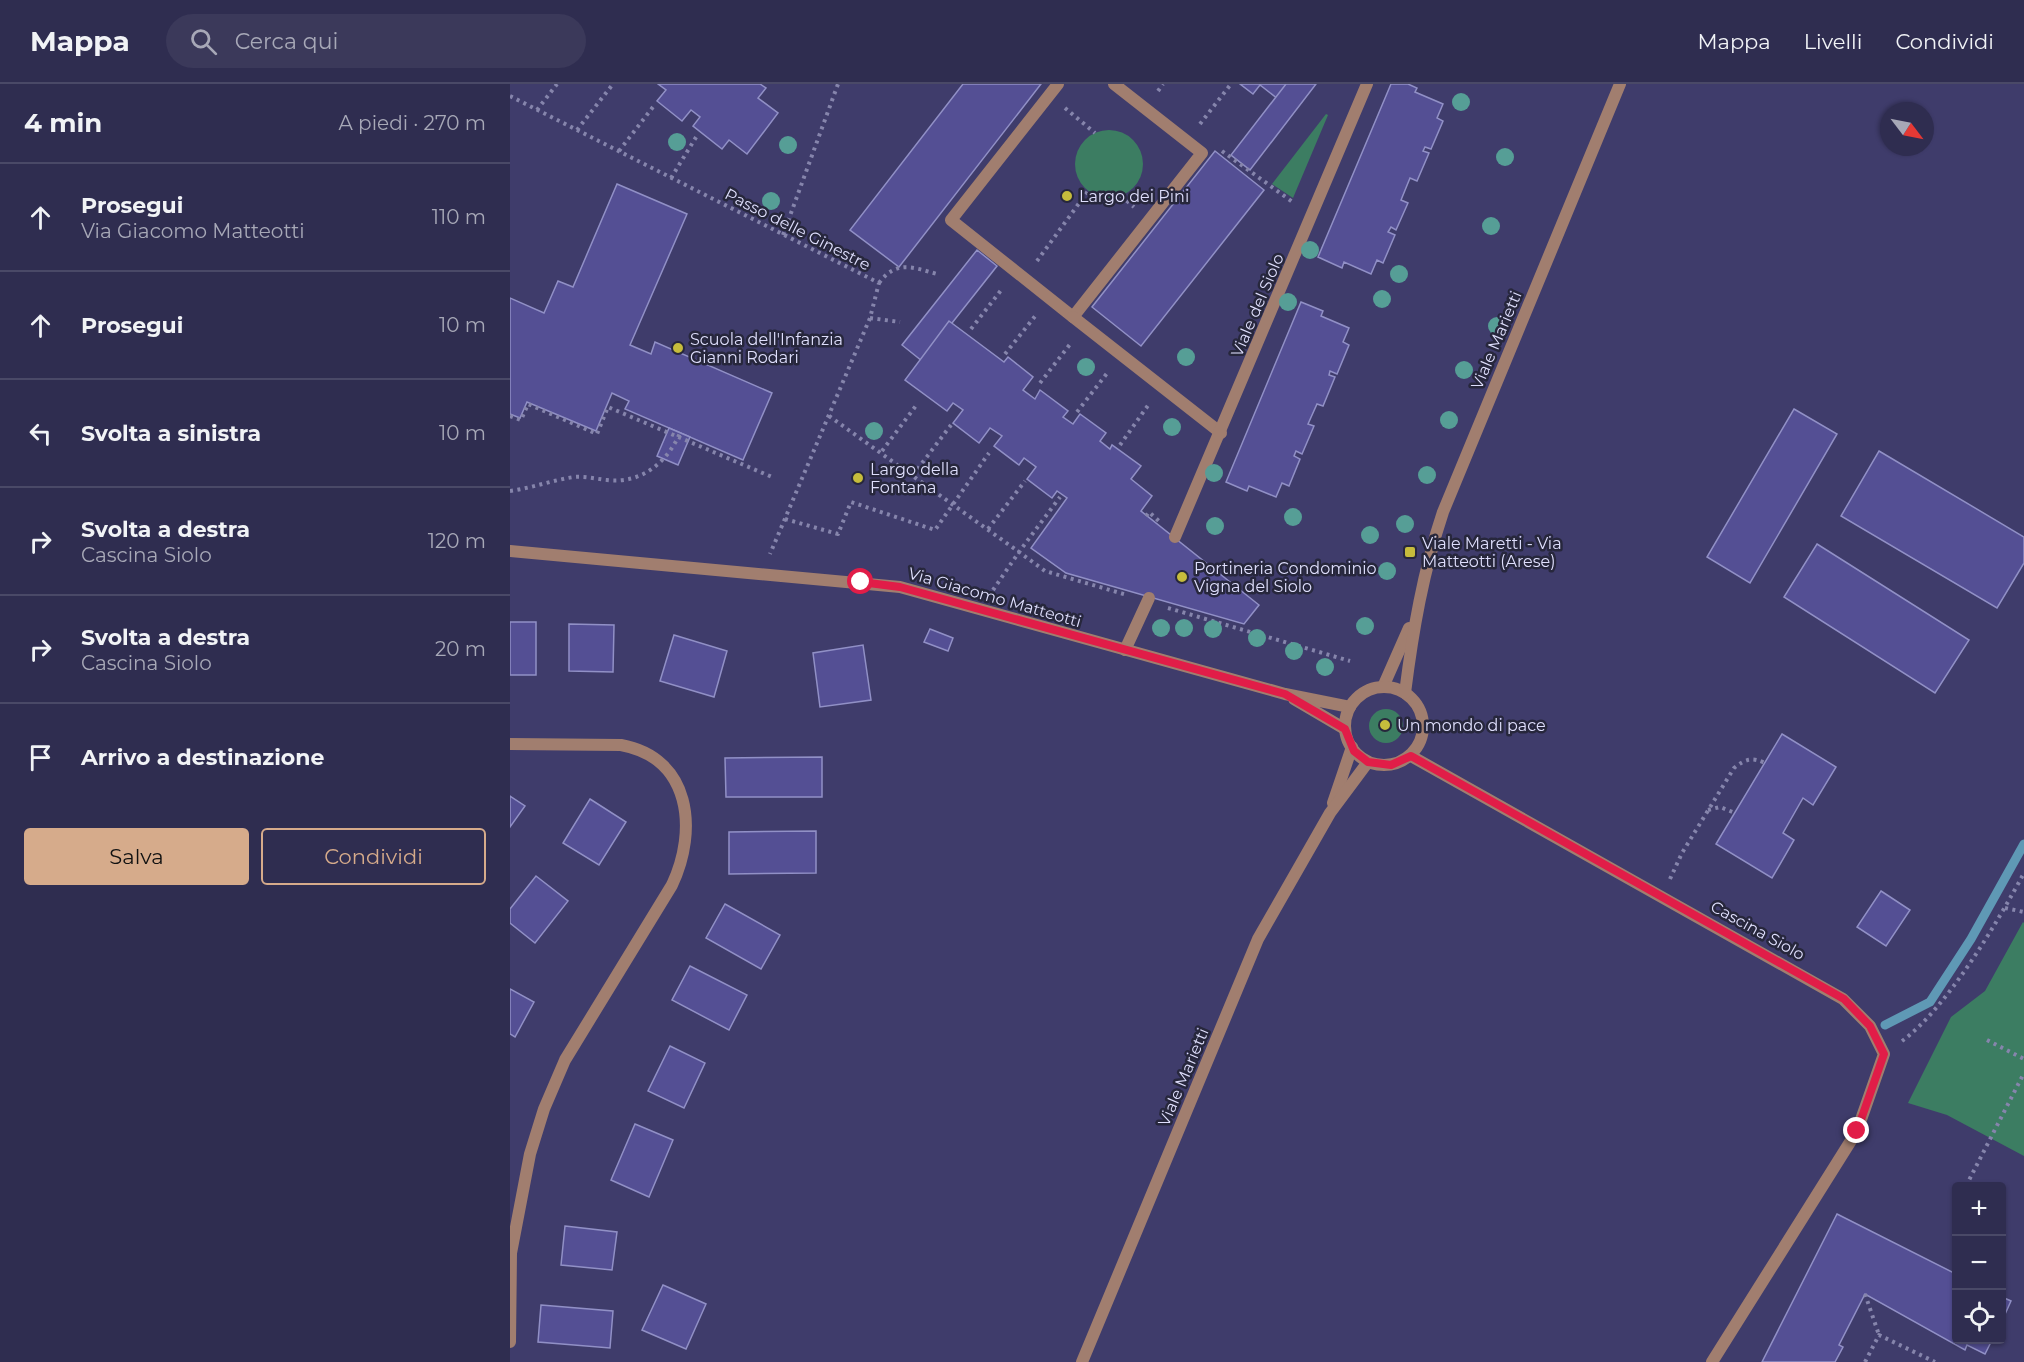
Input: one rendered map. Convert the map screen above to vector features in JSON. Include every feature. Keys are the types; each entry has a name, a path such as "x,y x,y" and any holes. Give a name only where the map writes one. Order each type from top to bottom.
{"street":[{"path":"1058,84 951,220 1221,433"},
{"path":"1073,317 1202,153 1114,84"},
{"name":"Viale del Siolo","path":"1175,537 1367,84"},
{"name":"Viale Marietti","path":"1405,693 1415,613 1428,557 1443,512 1620,84"},
{"name":"Via Giacomo Matteotti","path":"510,551 900,587 1285,694 1350,707"},
{"path":"1125,650 1149,598"},
{"name":"Viale Marietti","path":"1383,687 1415,613"},
{"path":"1383,687 1405,693 1419,708 1423,720 1419,744 1411,756 1391,765 1368,762 1352,747 1345,729 1350,707 1365,692 1383,687"},
{"name":"Via Giacomo Matteotti","path":"1285,694 1345,729"},
{"path":"510,744 621,745 644,752 671,775 688,822 683,863 672,885 565,1060 544,1109 530,1154 511,1253 510,1342"},
{"name":"Viale Marietti","path":"1330,813 1352,747"},
{"name":"Cascina Siolo","path":"1411,756 1844,999 1870,1026 1884,1054"},
{"name":"Viale Marietti","path":"1082,1362 1258,939 1330,813 1368,762"},
{"path":"1712,1362 1857,1131 1884,1054"}],"path":[{"path":"537,110 557,84"},
{"path":"577,130 613,84"},
{"path":"783,235 838,84"},
{"path":"1186,141 1231,84"},
{"path":"1049,95 1095,133"},
{"name":"Passo delle Ginestre","path":"510,96 879,284 870,318 769,555"},
{"path":"619,151 653,107"},
{"path":"671,178 698,134"},
{"path":"1202,153 1219,148 1294,203"},
{"path":"971,329 1020,275 1088,191"},
{"path":"879,284 887,272 894,268 903,267 937,274"},
{"path":"1005,354 1049,298"},
{"path":"870,318 900,322"},
{"path":"1040,383 1085,326"},
{"path":"1077,412 1122,355"},
{"path":"1120,445 1162,387"},
{"path":"510,415 521,420 528,404 597,434 608,407 772,477"},
{"path":"882,451 918,404"},
{"path":"830,416 882,451 1019,552 1060,497"},
{"path":"913,476 951,425"},
{"path":"510,491 536,488 573,477 609,481 634,478 661,462 680,433"},
{"path":"784,519 838,534 851,502 935,530 989,453"},
{"path":"988,529 1025,481"},
{"path":"1146,516 1149,513 1161,522"},
{"path":"1662,896 1682,853 1734,768 1744,760 1755,759 1765,763"},
{"path":"1707,810 1720,807 1735,813"},
{"path":"1884,1054 1920,1028 2005,908 2024,873"},
{"path":"2005,908 2024,912"},
{"path":"1987,1040 2024,1059"},
{"path":"1968,1182 2024,1073"},
{"path":"1864,1294 1879,1335 1935,1362"},
{"path":"1866,1362 1879,1335"}],"green space":[{"path":"1326,114 1328,115 1293,198 1272,184"},
{"path":"1109,130 1122,133 1133,140 1140,151 1143,164 1140,177 1133,188 1122,195 1109,198 1096,195 1085,188 1078,177 1075,164 1078,151 1085,140 1096,133"},
{"path":"1386,709 1398,714 1403,726 1398,738 1386,743 1374,738 1369,726 1374,714"},
{"path":"2023,922 2024,1156 1947,1115 1908,1103 1951,1017 1985,991"}],"building":[{"path":"658,84 760,84 766,88 758,98 778,113 747,154 729,140 722,149 693,126 700,117 691,110 682,121 657,101 666,90"},
{"path":"963,84 1041,84 899,267 850,230"},
{"path":"1240,84 1290,84 1278,99 1260,85 1253,94"},
{"path":"1286,84 1316,84 1250,170 1231,155"},
{"path":"1391,84 1408,84 1417,88 1415,92 1443,104 1437,118 1443,121 1431,149 1425,147 1423,151 1429,153 1417,181 1410,178 1401,200 1408,203 1396,230 1391,227 1388,232 1395,235 1383,263 1377,260 1371,274 1344,262 1342,268 1318,257"},
{"path":"1215,151 1264,190 1141,346 1092,307"},
{"path":"617,184 687,214 630,345 651,354 655,342 772,393 743,460 625,409 629,401 612,393 596,431 527,402 520,418 510,414 510,298 544,313 558,281 573,287"},
{"path":"977,250 997,266 922,361 902,345"},
{"path":"1301,302 1323,311 1321,316 1349,328 1343,342 1349,345 1337,374 1330,371 1329,375 1335,377 1323,406 1317,404 1308,424 1314,426 1302,454 1296,451 1294,456 1300,459 1289,486 1282,483 1276,497 1249,486 1247,491 1226,482"},
{"path":"949,321 1004,362 1008,357 1033,377 1023,390 1035,399 1040,390 1068,411 1063,417 1073,424 1080,414 1106,433 1100,441 1110,449 1112,445 1141,466 1131,479 1152,496 1141,511 1259,605 1244,624 1066,573 1031,548 1067,498 1057,491 1052,498 1027,479 1036,467 1024,458 1019,465 994,446 1002,436 990,428 979,443 953,423 963,410 953,403 947,411 905,380"},
{"path":"1794,409 1837,434 1750,583 1707,557"},
{"path":"669,428 690,437 678,465 657,456"},
{"path":"1879,451 2024,537 2024,563 1997,608 1841,516"},
{"path":"1817,544 1969,640 1935,693 1784,597"},
{"path":"510,622 536,622 536,675 510,675"},
{"path":"569,624 614,625 613,672 569,671"},
{"path":"930,629 953,638 948,651 924,642"},
{"path":"674,635 727,651 714,697 660,681"},
{"path":"863,645 871,700 820,707 813,653"},
{"path":"1782,734 1836,767 1813,805 1803,798 1783,833 1794,840 1772,878 1716,844"},
{"path":"822,757 822,797 726,797 725,758"},
{"path":"510,796 525,806 510,827"},
{"path":"590,799 626,822 599,865 563,843"},
{"path":"816,831 816,873 729,874 729,832"},
{"path":"536,876 568,901 535,943 510,923 510,909"},
{"path":"1881,891 1910,910 1886,946 1857,927"},
{"path":"725,904 780,935 761,969 706,938"},
{"path":"690,966 747,995 729,1030 672,1000"},
{"path":"510,989 534,1002 515,1037 510,1034"},
{"path":"670,1046 705,1063 684,1108 648,1091"},
{"path":"635,1124 673,1140 649,1197 611,1180"},
{"path":"1837,1214 1952,1272 1952,1343 1865,1294 1839,1345 1843,1347 1835,1362 1762,1362"},
{"path":"565,1226 617,1232 612,1270 561,1265"},
{"path":"663,1285 706,1304 686,1349 642,1330"},
{"path":"2006,1299 2011,1301 2006,1312"},
{"path":"541,1305 613,1311 610,1348 538,1342"},
{"path":"1954,1344 1990,1344 1985,1354 1967,1345 1965,1350"}],"waterway":[{"path":"1885,1025 1930,1002 1971,939 2024,844"}],"place":[{"name":"Largo dei Pini","path":"1067,196"},
{"name":"Scuola dell'Infanzia Gianni Rodari","path":"678,348"},
{"name":"Largo della Fontana","path":"858,478"},
{"name":"Viale Maretti - Via Matteotti (Arese)","path":"1410,552"},
{"name":"Portineria Condominio Vigna del Siolo","path":"1182,577"},
{"name":"Un mondo di pace","path":"1385,725"}],"route":[{"path":"861,582 900,587 1285,694 1345,729 1354,751 1368,762 1391,765 1411,756 1802,973 1844,999 1870,1026 1884,1054 1857,1131"}]}
